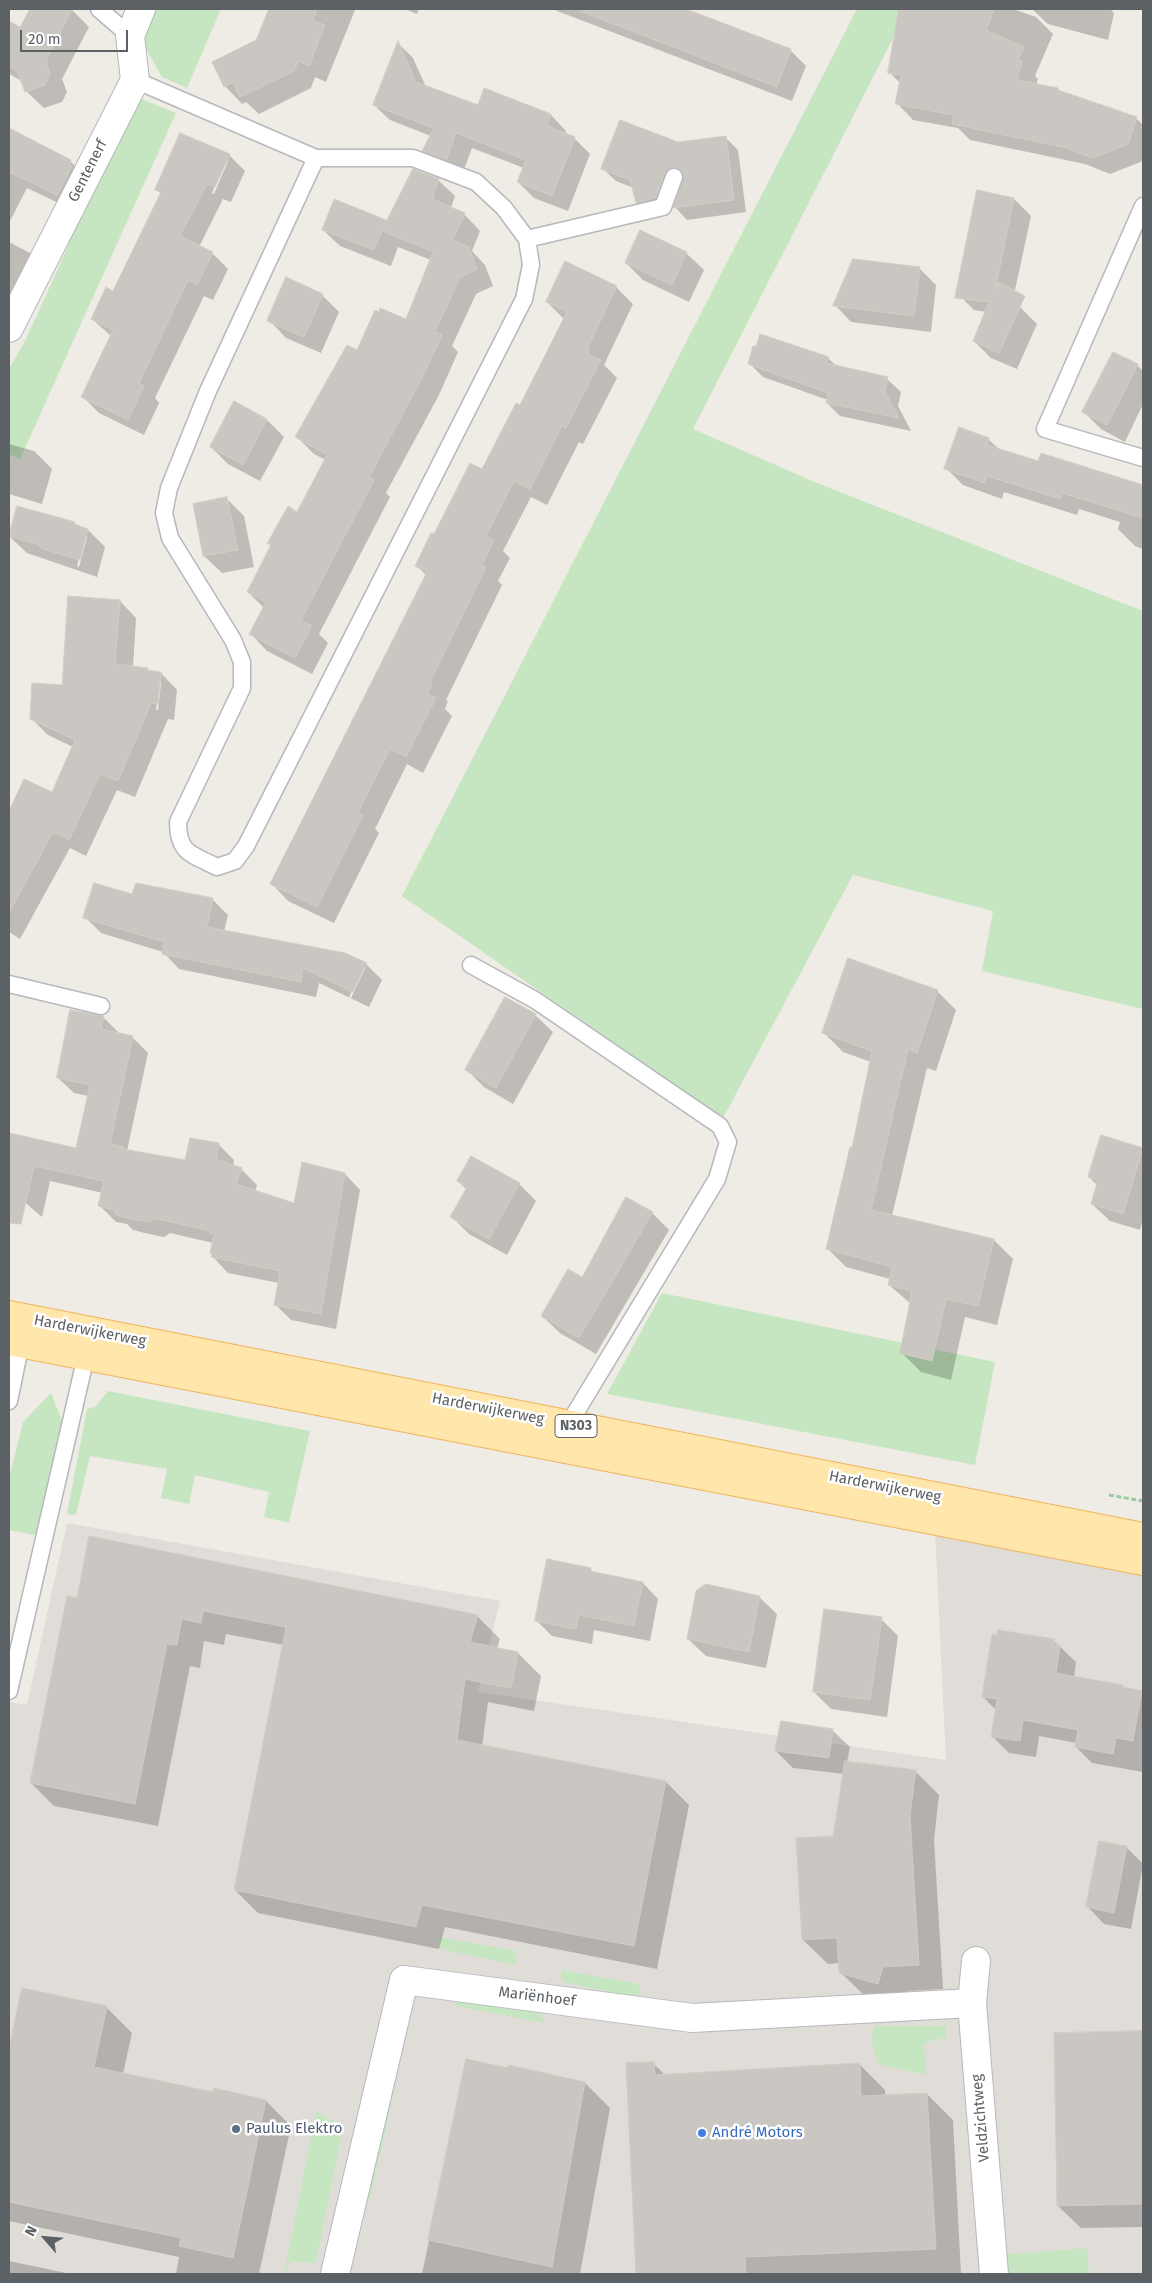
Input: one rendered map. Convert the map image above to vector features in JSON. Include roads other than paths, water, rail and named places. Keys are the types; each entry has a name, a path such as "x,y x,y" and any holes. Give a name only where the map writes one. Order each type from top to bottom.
{"main road":[{"name":"Harderwijkerweg","path":"9,1315 1143,1537"},
{"name":"Harderwijkerweg","path":"15,1342 1143,1561"}],"street":[{"path":"135,80 130,36 141,9"},
{"name":"Gentenerf","path":"9,328 135,80"},
{"name":"Veldzichtweg","path":"976,1961 972,2003 994,2274"},
{"name":"Mariënhoef","path":"335,2274 404,1980 692,2018 972,2003"}],"lane":[{"path":"99,9 130,36"},
{"path":"135,80 316,158 413,158 476,182 504,208 527,240 531,265 524,299 520,308 246,846 235,861 217,867 185,850 178,838 178,822 242,688 242,662 234,640 170,538 164,513 169,488 208,391 316,158"},
{"path":"527,240 663,207 674,177"},
{"path":"1142,213 1045,428 1143,458"},
{"path":"471,965 535,1000 720,1126 728,1142 717,1179 568,1425"},
{"path":"9,984 101,1006"},
{"path":"9,1401 15,1342"},
{"path":"9,1691 86,1356"}],"place":[{"name":"Paulus Elektro","path":"236,2129"},
{"name":"André Motors","path":"702,2133"}]}
